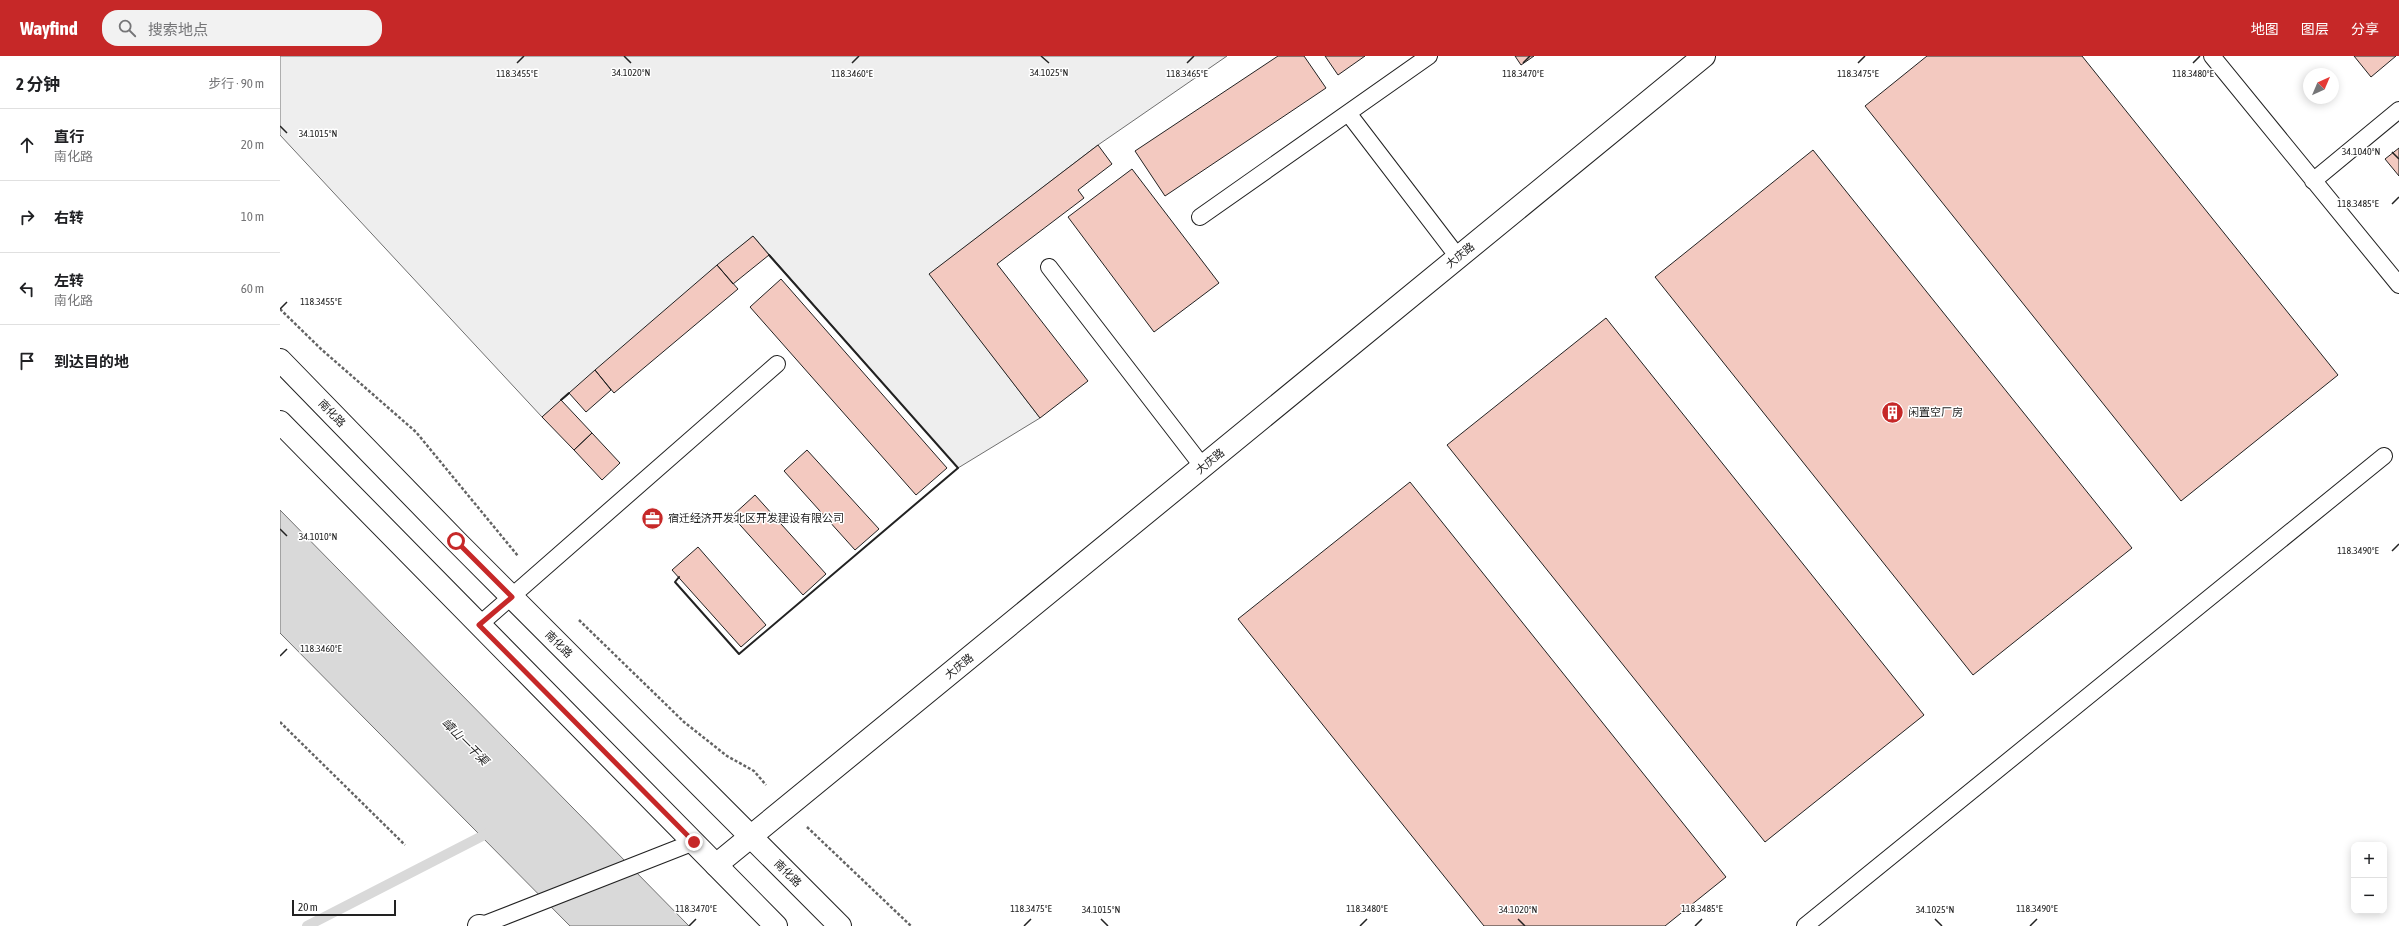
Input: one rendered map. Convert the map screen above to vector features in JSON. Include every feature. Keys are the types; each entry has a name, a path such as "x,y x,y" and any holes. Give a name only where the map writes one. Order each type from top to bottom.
{"main road":[{"name":"大庆路","path":"716,865 1704,56"},
{"name":"南化路","path":"280,360 512,597 840,926"},
{"path":"280,422 479,625 686,845 716,865 776,926"}],"lane":[{"path":"1200,217 1429,56"},
{"path":"2212,56 2399,285"},
{"path":"2313,181 2399,110"},
{"path":"1348,113 1458,258"},
{"path":"1049,267 1203,466"},
{"path":"479,625 777,364"},
{"path":"1805,926 2384,456"},
{"path":"480,926 686,845"}],"path":[{"path":"280,309 321,349 416,432 535,576"},
{"path":"574,614 684,722 727,756 754,771 786,808 911,926"},
{"path":"280,722 405,845"}],"shaded area":[{"path":"280,56 1227,56 1098,145 930,274 1040,418 958,468 753,236 542,417 280,135"}],"water":[{"name":"嶂山一干渠","path":"280,510 689,926 570,926 280,633"}],"building":[{"path":"1278,56 1304,56 1326,88 1165,196 1135,151"},
{"path":"1325,56 1365,56 1338,75"},
{"path":"1515,56 1534,56 1521,65"},
{"path":"1927,56 2082,56 2338,375 2181,501 1865,106"},
{"path":"2354,56 2396,56 2371,77"},
{"path":"1098,145 1112,164 1078,190 1084,198 997,264 1088,381 1040,418 929,274"},
{"path":"2399,148 2399,176 2385,159"},
{"name":"闲置空厂房","path":"1813,150 2132,548 1973,675 1655,277"},
{"path":"1132,169 1219,283 1154,332 1068,217"},
{"path":"753,236 769,255 733,284 717,265"},
{"path":"717,265 738,289 614,393 595,370"},
{"path":"781,279 947,468 916,495 750,307"},
{"path":"1606,318 1924,715 1765,842 1447,445"},
{"path":"595,370 611,390 586,412 569,393"},
{"path":"561,400 592,433 574,450 542,417"},
{"path":"592,433 620,463 602,480 574,450"},
{"path":"807,450 879,529 855,550 784,471"},
{"path":"1410,482 1726,877 1665,926 1484,926 1238,619"},
{"path":"755,495 826,574 803,595 732,516"},
{"path":"698,547 766,625 741,647 672,570"}],"waterway":[{"path":"307,926 492,831"}],"wall":[{"path":"679,577 675,582 739,654 958,468 769,255"},
{"path":"561,400 569,393"}],"place":[{"name":"闲置空厂房","path":"1893,412"},
{"name":"宿迁经济开发北区开发建设有限公司","path":"653,518"}],"route":[{"path":"456,541 512,597 479,625 694,842"}]}
